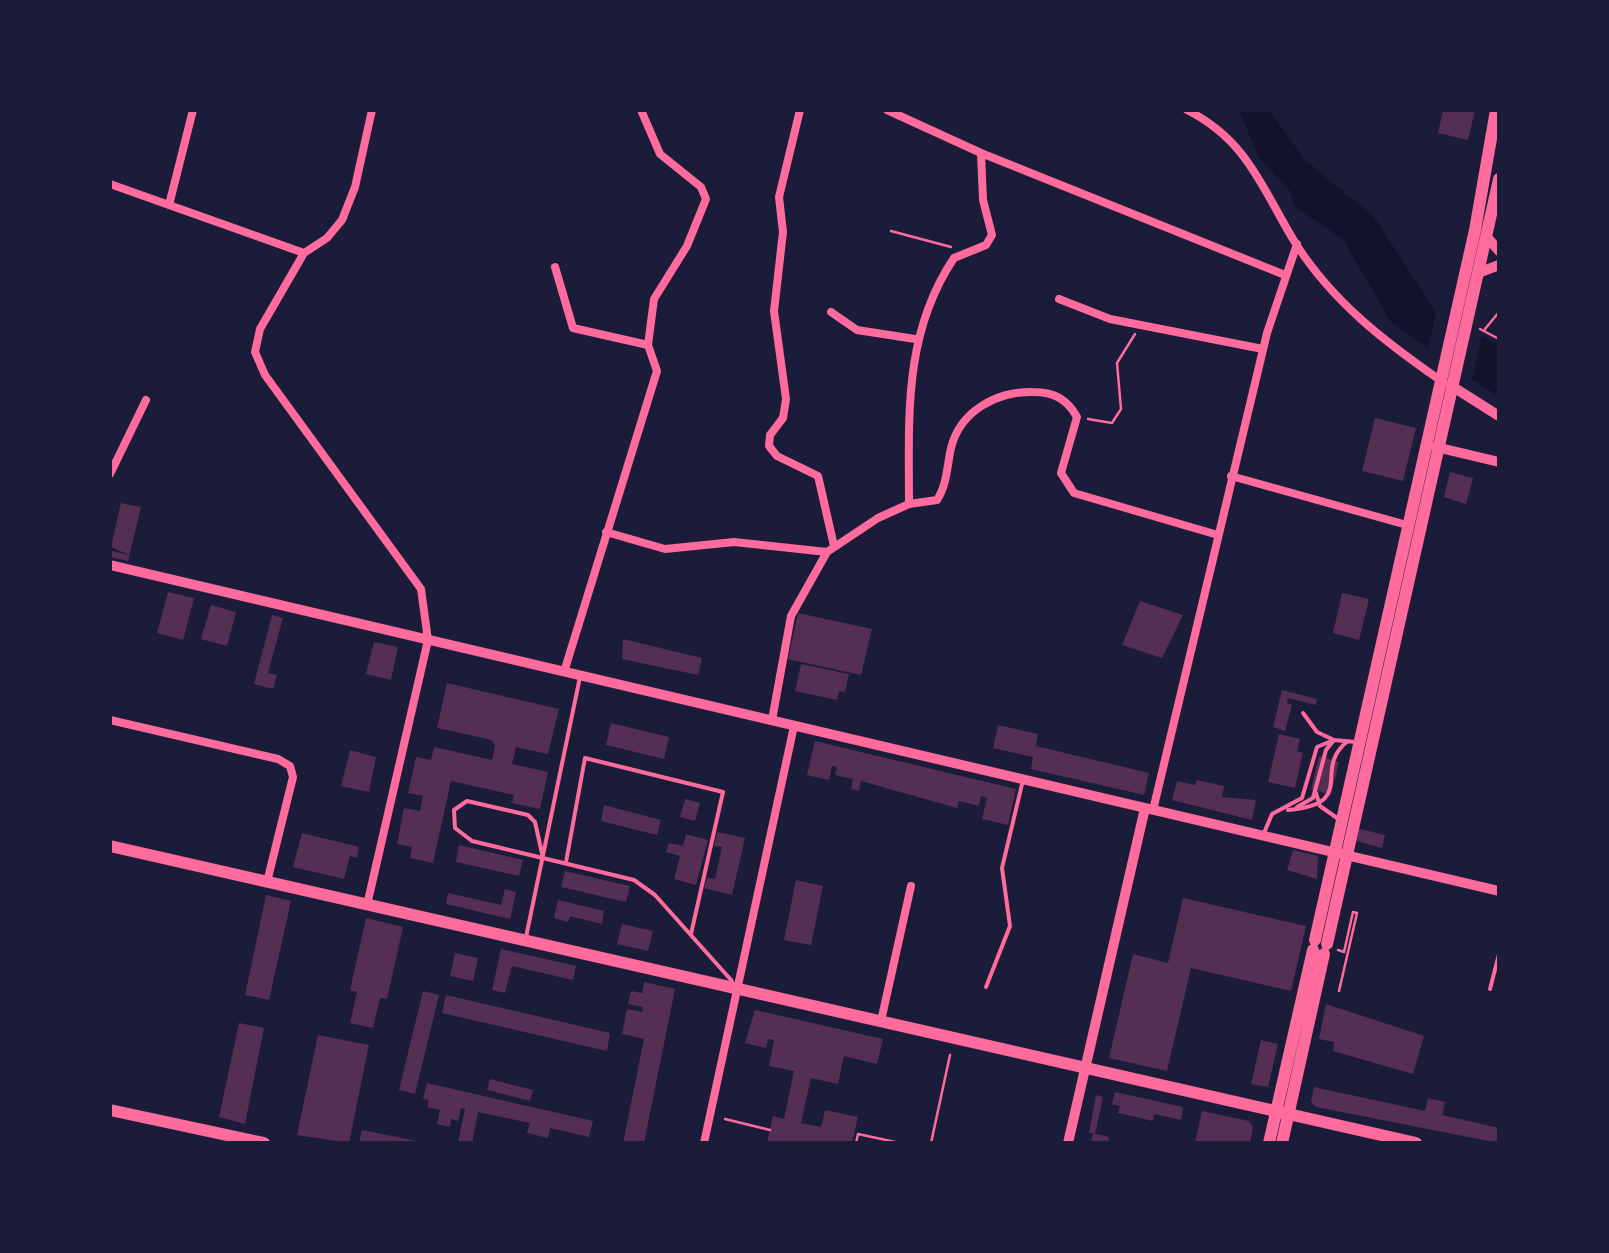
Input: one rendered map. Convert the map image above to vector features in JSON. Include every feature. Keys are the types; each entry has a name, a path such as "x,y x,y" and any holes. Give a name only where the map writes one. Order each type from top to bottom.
{"main road":[{"path":"1270,1143 1282,1113 1320,947 1348,820 1359,743 1407,526 1461,316 1496,110"},
{"path":"1461,316 1478,273 1499,180"},
{"path":"1359,743 1436,447 1446,379"},
{"path":"110,846 1416,1143"},
{"path":"110,1110 201,1136 264,1143"},
{"path":"1282,1113 1282,1143"}],"street":[{"path":"169,205 193,110"},
{"path":"367,905 428,640 421,589 264,375 255,352 260,329 304,253 327,238 342,220 355,186 372,110"},
{"path":"564,672 657,371 648,345 654,299 688,246 706,200 701,186 660,154 641,110"},
{"path":"800,110 779,197 783,232 774,311 786,399 784,418 770,435 769,446 777,456 818,476 831,549"},
{"path":"886,110 981,153 1285,274"},
{"path":"1187,110 1231,144 1266,184 1296,244 1376,336 1499,416"},
{"path":"909,504 908,393 915,339 948,267 961,253 986,245 992,235 984,200 981,153"},
{"path":"110,184 304,253"},
{"path":"1486,236 1499,251"},
{"path":"1068,1143 1263,349 1296,244"},
{"path":"1478,273 1499,265"},
{"path":"555,267 573,328 648,345"},
{"path":"1059,300 1140,324 1263,349"},
{"path":"832,312 857,330 915,339"},
{"path":"772,720 791,616 831,549 909,504 937,500 944,490 952,443 968,416 1004,394 1050,393 1068,402 1077,417 1062,472 1074,494 1218,536"},
{"path":"110,474 146,400"},
{"path":"1436,447 1499,462"},
{"path":"1231,476 1407,526"},
{"path":"606,532 665,549 734,542 831,549"},
{"path":"110,565 1499,891"},
{"path":"110,720 278,758 290,766 293,777 267,882"},
{"path":"704,1143 794,726"},
{"path":"880,1021 911,886"}],"lane":[{"path":"526,941 580,675"},
{"path":"1303,714 1318,732 1334,740 1359,743"},
{"path":"1320,806 1316,793 1326,750 1334,740"},
{"path":"1264,836 1268,818 1298,804 1316,748 1334,740"},
{"path":"1320,806 1339,748 1359,743"},
{"path":"566,862 585,758 724,792 691,934"},
{"path":"986,988 1010,926 1002,868 1023,779"},
{"path":"1292,809 1316,793"},
{"path":"542,858 534,822 528,815 467,802 454,810 455,828 472,842 634,880 691,934 736,990"},
{"path":"1278,811 1320,806 1348,820"},
{"path":"1490,990 1499,954"}],"path":[{"path":"891,232 944,243 961,253"},
{"path":"1478,332 1499,312"},
{"path":"1077,417 1112,423 1121,409 1117,363 1140,324"},
{"path":"1484,330 1499,340"},
{"path":"1340,991 1357,913 1353,912 1344,952"},
{"path":"931,1143 950,1055"},
{"path":"725,1119 770,1130"},
{"path":"856,1143 858,1134 900,1143"}],"shaded area":[{"path":"1239,110 1269,110 1305,160 1374,217 1436,312 1428,348 1390,321 1343,239 1295,207 1290,191 1258,156"},
{"path":"1482,336 1499,346 1499,397 1472,379"}],"building":[{"path":"1443,110 1475,110 1468,140 1438,133"},
{"path":"1375,418 1416,428 1403,481 1362,471"},
{"path":"1450,472 1473,478 1466,504 1444,497"},
{"path":"121,503 141,507 128,561 110,557 112,551 129,555 111,547"},
{"path":"168,592 194,598 183,640 157,633"},
{"path":"1342,593 1369,599 1359,640 1333,633"},
{"path":"1140,601 1183,615 1162,658 1122,645"},
{"path":"211,605 236,612 227,646 201,639"},
{"path":"798,613 872,629 861,675 788,659"},
{"path":"272,615 283,618 268,673 277,675 273,689 254,684"},
{"path":"623,639 702,658 698,675 622,659"},
{"path":"374,642 398,647 391,680 366,674"},
{"path":"801,664 849,674 845,692 839,691 837,700 795,691"},
{"path":"447,683 559,709 548,754 516,747 512,764 548,772 540,809 512,803 514,795 451,781 433,863 410,858 412,847 397,844 404,808 420,811 423,796 408,793 416,757 431,760 434,747 492,760 495,746 492,740 437,728"},
{"path":"1282,690 1317,699 1316,705 1288,698 1287,703 1292,705 1285,731 1273,727"},
{"path":"611,723 669,737 664,759 606,745"},
{"path":"998,725 1038,734 1036,746 1149,773 1144,795 1031,769 1033,757 993,748"},
{"path":"1279,734 1300,739 1297,751 1303,753 1295,788 1268,782"},
{"path":"815,741 1016,789 1008,825 982,819 987,798 981,796 979,806 959,801 957,808 861,781 859,791 851,789 853,779 835,775 837,767 832,766 829,780 807,775"},
{"path":"350,750 376,757 369,792 341,786"},
{"path":"1319,756 1339,762 1331,795 1311,789"},
{"path":"1197,780 1224,786 1222,797 1256,800 1252,820 1172,800 1177,781 1195,785"},
{"path":"685,799 700,803 695,821 680,817"},
{"path":"604,805 661,820 657,835 601,821"},
{"path":"1356,828 1385,835 1382,848 1353,840"},
{"path":"717,832 745,838 732,895 704,888 707,878 715,879 722,847 714,846"},
{"path":"302,833 359,847 357,858 350,856 344,879 293,867"},
{"path":"686,834 708,840 696,885 674,879 680,856 666,852 669,843 683,846"},
{"path":"459,845 523,860 519,876 456,862"},
{"path":"1293,850 1318,856 1317,879 1287,870"},
{"path":"565,871 630,886 626,902 561,887"},
{"path":"796,880 823,886 811,945 784,940"},
{"path":"505,889 516,892 510,919 446,904 448,893 501,905"},
{"path":"266,895 291,901 269,1000 245,995"},
{"path":"1183,898 1306,926 1291,991 1191,968 1167,1071 1109,1058 1133,954 1168,963"},
{"path":"558,900 604,911 602,924 570,916 568,922 554,918"},
{"path":"366,918 403,927 387,999 380,998 373,1028 350,1023 357,992 350,990"},
{"path":"622,924 653,931 648,951 617,944"},
{"path":"501,949 576,966 573,980 512,966 505,993 492,990"},
{"path":"455,953 478,958 473,981 450,976"},
{"path":"644,982 675,989 644,1143 623,1143 644,1039 622,1034 627,1009 642,1012 643,1007 628,1004 631,991 642,993"},
{"path":"423,991 439,995 415,1094 399,1090"},
{"path":"446,995 610,1033 607,1051 442,1013"},
{"path":"1326,1004 1424,1036 1413,1074 1333,1051 1334,1042 1319,1039"},
{"path":"755,1010 883,1039 877,1064 844,1056 838,1084 811,1078 801,1123 821,1127 825,1110 858,1117 852,1143 767,1143 773,1116 784,1119 794,1071 769,1066 774,1040 768,1039 766,1048 745,1043"},
{"path":"239,1023 264,1028 245,1124 219,1117"},
{"path":"318,1035 369,1045 349,1143 297,1135"},
{"path":"1261,1040 1278,1044 1268,1087 1251,1084"},
{"path":"490,1079 533,1090 530,1101 487,1090"},
{"path":"427,1083 593,1121 589,1137 550,1128 548,1138 527,1133 530,1123 478,1112 472,1143 458,1143 465,1109 461,1108 458,1121 451,1119 450,1127 437,1124 440,1110 427,1107 429,1100 423,1099"},
{"path":"1314,1087 1425,1111 1428,1098 1445,1102 1442,1115 1499,1128 1499,1143 1316,1107 1311,1102"},
{"path":"1115,1092 1183,1107 1181,1120 1154,1114 1153,1121 1118,1113 1120,1106 1112,1104"},
{"path":"1096,1095 1103,1097 1095,1134 1109,1137 1108,1143 1091,1142"},
{"path":"1202,1111 1249,1121 1253,1127 1250,1143 1195,1143"},
{"path":"362,1130 417,1141 359,1143"}]}
